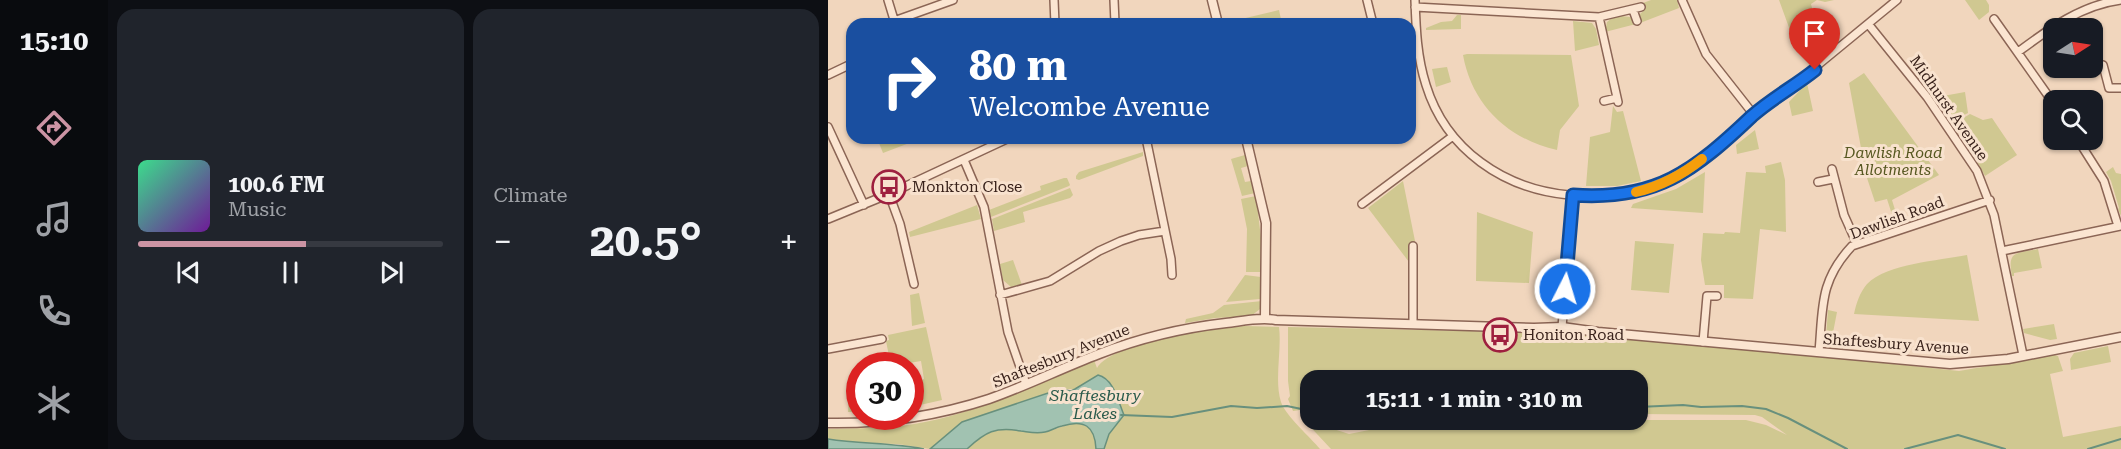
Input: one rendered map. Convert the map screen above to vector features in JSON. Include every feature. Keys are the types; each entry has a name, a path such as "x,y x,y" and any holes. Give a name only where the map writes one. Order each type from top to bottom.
{"street":[{"path":"888,0 893,18"},
{"path":"908,18 953,0"},
{"path":"1054,0 1055,18"},
{"path":"1114,0 1115,18"},
{"path":"1212,0 1216,18"},
{"path":"1367,0 1372,18"},
{"path":"1682,0 1706,54 1754,115"},
{"path":"1416,50 1426,86 1437,111 1453,136 1477,161 1504,178 1538,190 1612,197 1658,186 1690,168 1797,81 1810,74 1840,46 1869,25 1897,0"},
{"path":"2018,52 2075,14 2098,4 2121,0"},
{"path":"1415,4 1599,17 1641,7"},
{"path":"1633,10 1637,21"},
{"path":"1599,17 1618,100 1604,101"},
{"path":"1994,20 2044,90"},
{"name":"Midhurst Avenue","path":"1869,25 1902,63 1952,131 1977,171 1990,200 2023,355"},
{"path":"2103,65 2109,88 2121,87"},
{"path":"828,75 846,66"},
{"path":"828,127 864,205"},
{"path":"1362,204 1453,136"},
{"path":"828,219 889,194 997,144"},
{"path":"1147,144 1172,275"},
{"path":"1247,144 1266,223 1265,317"},
{"path":"2002,251 2119,226 2104,182 2084,150"},
{"path":"964,160 984,207 1010,340 1026,384"},
{"path":"1832,169 1844,215 1857,244"},
{"path":"1818,182 1833,178"},
{"path":"889,194 900,224 914,284"},
{"path":"1562,327 1573,195"},
{"name":"Dawlish Road","path":"1819,352 1828,279 1840,259 1852,246 1990,200"},
{"path":"1000,295 1050,281 1099,251 1121,241 1139,235 1165,231"},
{"path":"1413,246 1413,324"},
{"path":"1703,342 1707,296 1717,296"},
{"name":"Shaftesbury Avenue","path":"828,423 901,419 943,412 992,398 1143,338 1200,326 1265,317 1276,320 1562,327 1950,364 1995,361 2121,337"},
{"path":"828,349 882,339"}],"green space":[{"path":"1651,0 1677,0 1679,8 1640,23 1640,14 1645,9 1643,3"},
{"path":"1779,0 1817,0 1811,4 1813,12 1810,19 1823,49 1795,44"},
{"path":"1965,0 1986,0 1989,12 1979,20"},
{"path":"1279,10 1281,18 1246,18"},
{"path":"1457,15 1461,15 1461,29 1426,30 1441,22 1452,21"},
{"path":"1621,16 1630,17 1636,24 1605,32 1607,22"},
{"path":"1573,21 1592,23 1596,29 1599,45 1575,51"},
{"path":"1463,55 1571,55 1579,106 1560,130 1557,150 1523,138 1495,117 1475,89"},
{"path":"1447,67 1451,82 1436,87 1432,69"},
{"name":"Dawlish Road Allotments","path":"1864,73 1939,175 1892,200 1899,223 1895,224 1887,199 1875,202 1866,175 1849,83"},
{"path":"1807,83 1813,111 1792,116 1789,102"},
{"path":"1965,92 1968,113 1952,121 1945,113 1949,107 1943,96"},
{"path":"1613,106 1617,112 1623,111 1641,181 1617,186 1586,186 1590,137 1610,132"},
{"path":"1970,114 1983,120 1992,118 2017,155 1985,176 1967,143 1973,140 1967,129 1960,133 1953,124"},
{"path":"1755,130 1759,149 1737,154 1736,145"},
{"path":"879,144 907,144 883,153"},
{"path":"1143,152 1143,156 1079,180 1076,179 1079,172"},
{"path":"1245,155 1248,166 1241,168 1245,182 1251,181 1255,193 1242,196 1231,159"},
{"path":"1781,162 1785,180 1786,232 1760,229 1753,299 1724,298 1724,285 1705,285 1701,260 1703,233 1740,233 1746,172 1766,173 1765,166"},
{"path":"2113,167 2116,173 2121,174 2121,216 2111,181 2106,172"},
{"path":"1705,172 1703,213 1631,208 1633,204 1676,189"},
{"path":"1067,178 1069,186 991,217 989,210 1041,190 1040,186"},
{"path":"1403,181 1415,241 1408,245 1409,262 1368,208"},
{"path":"1070,188 1073,195 1070,198 1023,212 1025,222 994,231 992,219"},
{"path":"1256,196 1261,238 1260,272 1246,272 1247,229 1241,199"},
{"path":"977,205 981,219 910,237 909,232"},
{"path":"1477,212 1533,232 1529,283 1476,281"},
{"path":"1635,241 1674,244 1669,293 1631,290"},
{"path":"2038,249 2042,268 2014,273 2012,276 2012,257"},
{"path":"1967,255 1979,321 1854,314 1857,302 1867,284 1887,271"},
{"path":"1013,260 1022,285 1011,287 1003,280 1000,264"},
{"path":"1245,275 1261,277 1260,299 1226,302"},
{"path":"919,293 925,323 912,326 910,295"},
{"path":"1262,301 1260,309 1251,316 1215,318 1185,323 1186,319 1213,313 1224,305"},
{"path":"1828,310 1837,312 1831,343 1826,336"},
{"path":"2054,324 2057,339 2050,340 2024,333 2023,329"},
{"path":"1245,326 1279,327 1278,384 1281,402 1300,430 1320,449 1104,449 1109,434 1124,415 1108,380 1099,375 1075,389 1064,389 963,422 930,449 898,444 852,443 828,439 828,429 924,430 924,422 969,411 1094,360 1097,368 1123,350 1165,338"},
{"path":"926,327 942,400 924,404 924,352 888,352 886,341 889,340 888,335"},
{"path":"1288,327 1562,333 1755,349 1959,371 2054,355 2058,356 2063,371 2050,374 2063,437 2121,426 2121,449 1331,449 1313,430 1337,430 1349,434 1369,430 1648,430 1648,420 1746,420 1766,425 1787,435 1762,417 1755,415 1648,414 1648,370 1300,370 1300,410 1293,411 1288,399 1290,396"},
{"path":"2108,346 2111,362 2071,370 2070,359 2074,353"},
{"path":"1075,423 1092,431 1096,449 967,449 984,435 996,430 1039,432"}],"water":[{"name":"Shaftesbury Lakes","path":"1098,375 1112,386 1124,415 1109,434 1104,449 1096,449 1091,430 1087,426 1076,423 1042,433 998,430 980,438 967,449 930,449 962,422 1060,389 1071,391"},
{"path":"828,439 900,446 924,449 828,449"}],"waterway":[{"path":"1121,415 1172,417 1231,406 1257,408 1287,406 1300,409"},
{"path":"1648,407 1742,406 1766,409 1847,449"},
{"path":"1905,449 1958,435 2005,449"},
{"path":"2088,449 2121,439"}],"slow traffic":[{"path":"1636,192 1658,186 1702,159"}],"place":[{"name":"Monkton Close","path":"889,187"},
{"name":"Honiton Road","path":"1500,335"}],"route":[{"path":"1565,289 1573,195 1607,197 1625,195 1658,186 1690,168 1797,81 1815,70"}]}
